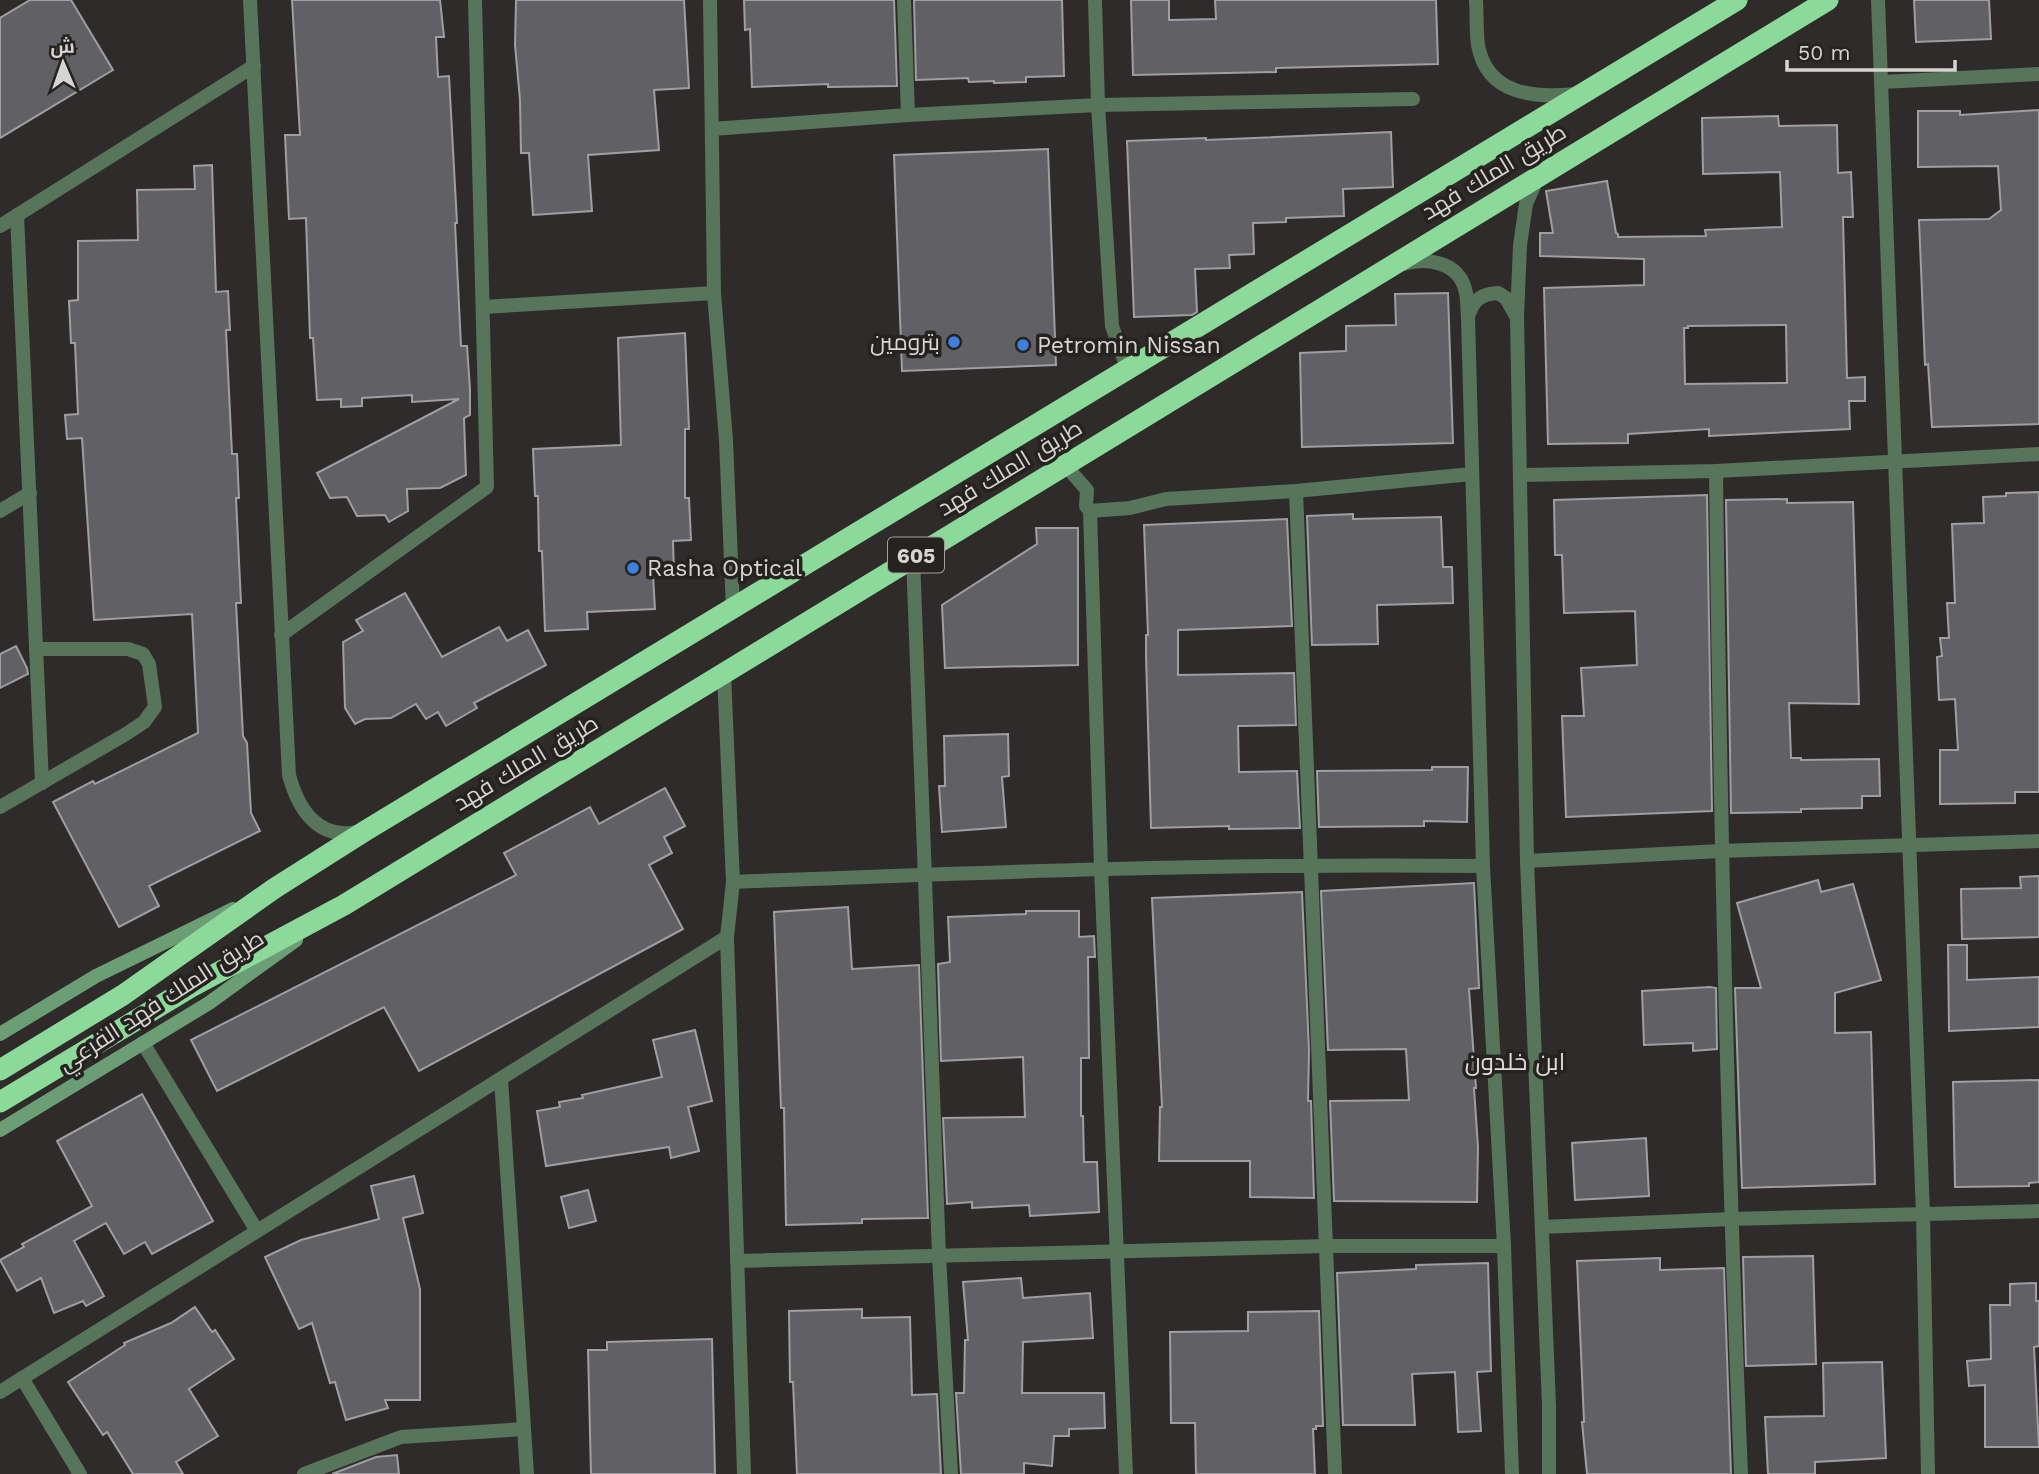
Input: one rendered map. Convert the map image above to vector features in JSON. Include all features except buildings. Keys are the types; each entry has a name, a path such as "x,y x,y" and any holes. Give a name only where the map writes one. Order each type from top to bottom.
{"highway":[{"name":"طريق الملك فهد","path":"0,1070 123,995 275,888 365,831 1737,0"},
{"name":"طريق الملك فهد","path":"0,1102 191,987 344,905 1828,0"}],"main road":[{"name":"طريق الملك فهد الفرعي","path":"0,1034 96,976 275,888"},
{"name":"طريق الملك فهد الفرعي","path":"0,1130 209,1003 344,905"}],"street":[{"path":"250,0 289,775 294,793 319,826 331,833 346,835 365,831"},
{"path":"281,635 488,486 475,0"},
{"path":"710,0 714,293 726,440 733,609"},
{"path":"904,0 908,115"},
{"path":"1095,0 1098,105 1112,326 1127,368"},
{"path":"1476,0 1478,44 1483,62 1492,76 1507,87 1527,94 1580,94"},
{"path":"1878,0 1923,1215 1928,1474"},
{"path":"0,226 254,66"},
{"path":"1882,82 2039,74"},
{"path":"712,129 1098,105 1413,99"},
{"path":"1538,177 1526,204 1520,245 1517,317 1527,862 1549,1406 1549,1474"},
{"path":"17,215 42,783"},
{"path":"1382,270 1424,260 1449,267 1465,289 1483,866 1504,1246 1512,1474"},
{"path":"483,307 714,293"},
{"path":"1468,318 1472,303 1480,297 1498,293 1511,304 1517,317"},
{"path":"1521,475 1716,471 2039,454"},
{"path":"1065,465 1087,490 1086,506 1090,510 1101,868 1126,1474"},
{"path":"1716,471 1720,851 1741,1474"},
{"path":"1090,510 1130,508 1166,499 1296,491 1472,474"},
{"path":"1296,491 1335,1474"},
{"path":"0,511 30,492"},
{"path":"913,557 951,1474"},
{"path":"0,807 135,728 144,722 155,707 149,664 142,654 128,649 36,649"},
{"path":"724,674 733,882 727,937 744,1474"},
{"path":"1527,862 1720,851 2039,841"},
{"path":"733,882 1101,868 1309,864 1483,866"},
{"path":"0,1392 727,937"},
{"path":"143,1043 257,1231"},
{"path":"501,1079 527,1474"},
{"path":"1542,1227 2039,1211"},
{"path":"737,1261 1326,1246 1504,1246"},
{"path":"22,1378 80,1474"},
{"path":"304,1474 401,1437 524,1429"}],"place":[{"name":"بترومين","path":"954,342"},
{"name":"Petromin Nissan","path":"1023,345"},
{"name":"Rasha Optical","path":"633,568"}],"district":[{"name":"ابن خلدون","path":"1515,1062"}]}
